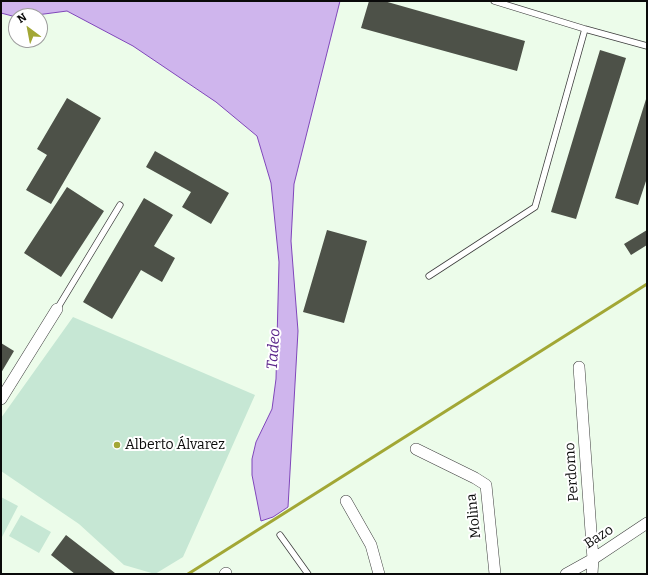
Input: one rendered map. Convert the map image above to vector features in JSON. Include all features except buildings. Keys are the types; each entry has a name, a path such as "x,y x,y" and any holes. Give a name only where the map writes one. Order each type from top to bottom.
{"street":[{"path":"1,399 57,309"},
{"name":"Perdomo","path":"579,367 593,559 592,574"},
{"name":"Molina","path":"416,449 475,478 486,486 495,574"},
{"path":"346,501 371,545 380,574"},
{"name":"Bazo","path":"566,574 593,559 647,523"}],"lane":[{"path":"494,1 647,46"},
{"path":"429,276 535,207 585,29"},
{"path":"57,309 120,205"},
{"path":"280,535 308,574"}],"green space":[{"name":"Alberto Álvarez","path":"73,317 255,395 183,557 155,574 124,565 79,524 1,471 1,418"},
{"path":"1,497 18,506 2,537 1,537"},
{"path":"21,515 51,532 39,553 9,536"}],"shaded area":[{"path":"1,1 340,1 294,184 291,241 298,331 288,507 273,517 261,521 252,475 252,459 256,442 272,409 276,379 279,262 271,183 257,136 216,102 133,46 67,11 48,14 48,8 8,8 8,15 1,13"}],"railway":[{"path":"188,574 647,284"}],"place":[{"name":"Alberto Álvarez","path":"117,445"}],"water label":[{"name":"Tadeo","path":"274,349"}]}
